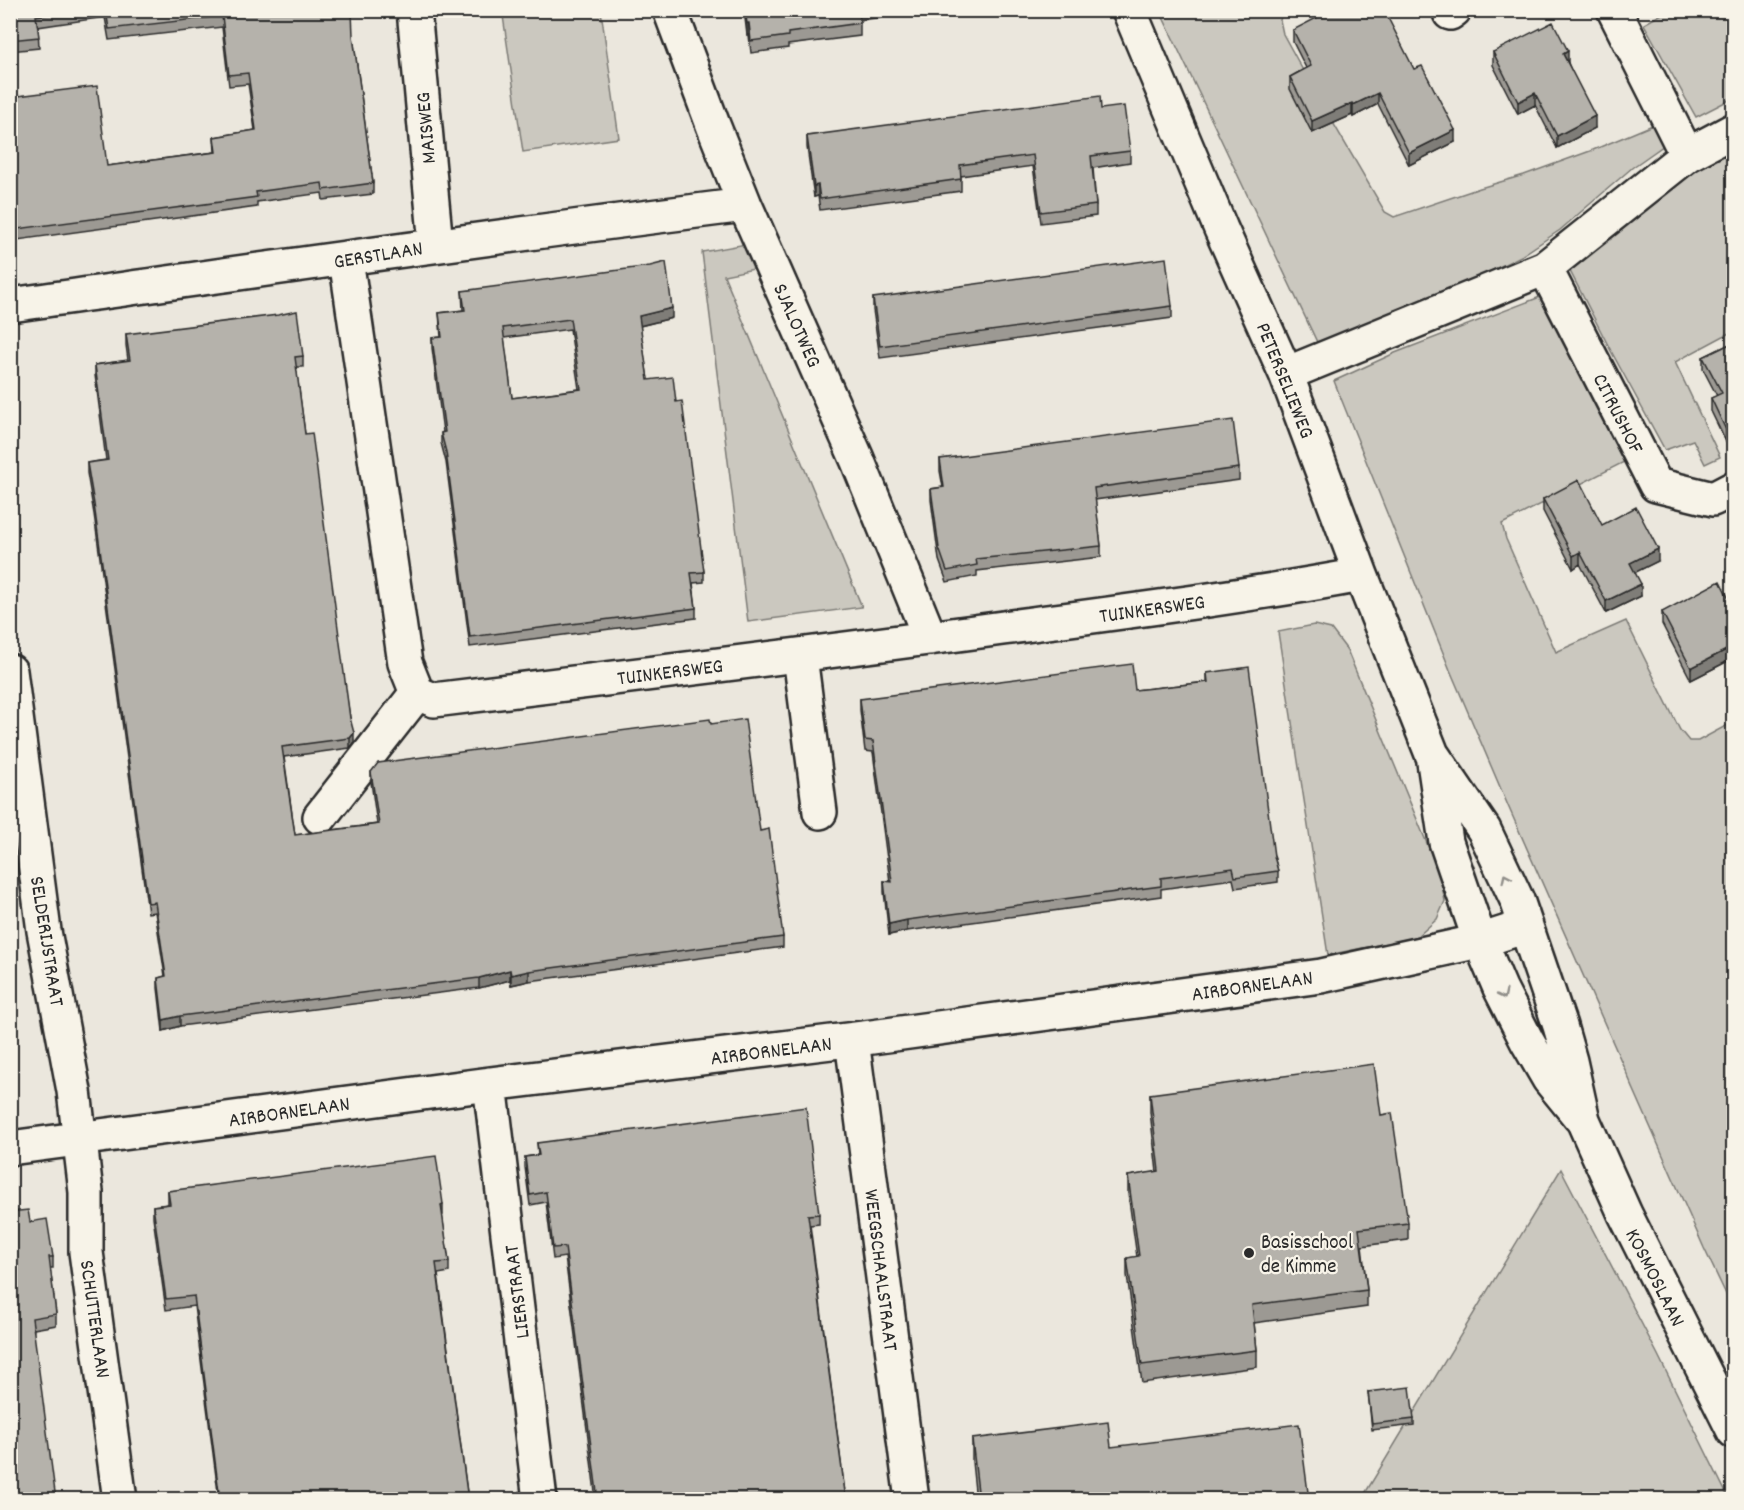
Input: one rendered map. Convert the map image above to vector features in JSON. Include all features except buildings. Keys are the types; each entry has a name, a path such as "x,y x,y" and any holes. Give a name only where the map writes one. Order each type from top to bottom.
{"street":[{"name":"MAISWEG","path":"414,10 436,245"},
{"name":"SJALOTWEG","path":"670,10 712,125 745,205 857,459 930,638"},
{"name":"PETERSELIEWEG","path":"1129,10 1221,229 1286,374 1360,575 1432,754 1484,830 1517,900 1526,926"},
{"path":"1614,10 1687,155"},
{"path":"1286,374 1545,268 1687,155 1734,130"},
{"name":"GERSTLAAN","path":"10,305 436,245 745,205"},
{"path":"320,817 417,693 405,663 346,259"},
{"name":"CITRUSHOF","path":"1545,268 1656,485 1713,499 1734,488"},
{"name":"TUINKERSWEG","path":"417,693 434,700 800,656 1263,593 1360,575"},
{"path":"800,656 820,812"},
{"name":"SELDERIJSTRAAT","path":"10,671 16,762 44,931 74,1090 79,1139"},
{"name":"PETERSELIEWEG","path":"1432,754 1446,842 1480,941"},
{"name":"AIRBORNELAAN","path":"10,1148 490,1084 852,1040 1321,975 1480,941 1526,926"},
{"name":"KOSMOSLAAN","path":"1526,926 1570,1061 1583,1120 1625,1215 1734,1431"},
{"name":"KOSMOSLAAN","path":"1480,941 1500,988 1527,1041 1549,1079 1583,1120"},
{"name":"WEEGSCHAALSTRAAT","path":"852,1040 912,1500"},
{"name":"LIERSTRAAT","path":"490,1084 540,1500"},
{"name":"SCHUTTERLAAN","path":"79,1139 86,1192 86,1252 120,1500"}],"shaded area":[{"path":"545,11 601,11 619,138 523,152 503,16"},
{"path":"1160,11 1283,11 1280,20 1283,34 1385,212 1394,217 1524,175 1655,124 1667,143 1633,167 1560,230 1521,256 1384,318 1317,342"},
{"path":"1667,11 1733,11 1733,98 1696,117 1644,24"},
{"path":"1733,144 1733,331 1675,362 1720,457 1705,464 1693,440 1665,450 1570,271 1575,263 1631,219"},
{"path":"746,244 754,269 724,275 862,607 748,622 702,252"},
{"path":"1540,297 1624,462 1502,524 1506,539 1556,652 1626,621 1680,730 1689,741 1698,741 1733,722 1733,1309 1509,808 1450,670 1334,381 1395,353"},
{"path":"1314,625 1331,629 1347,650 1440,875 1445,901 1437,919 1417,937 1328,955 1278,632"},
{"path":"1561,1169 1658,1355 1729,1499 1361,1500"}],"place":[{"name":"Basisschool de Kimme","path":"1249,1253"}]}
